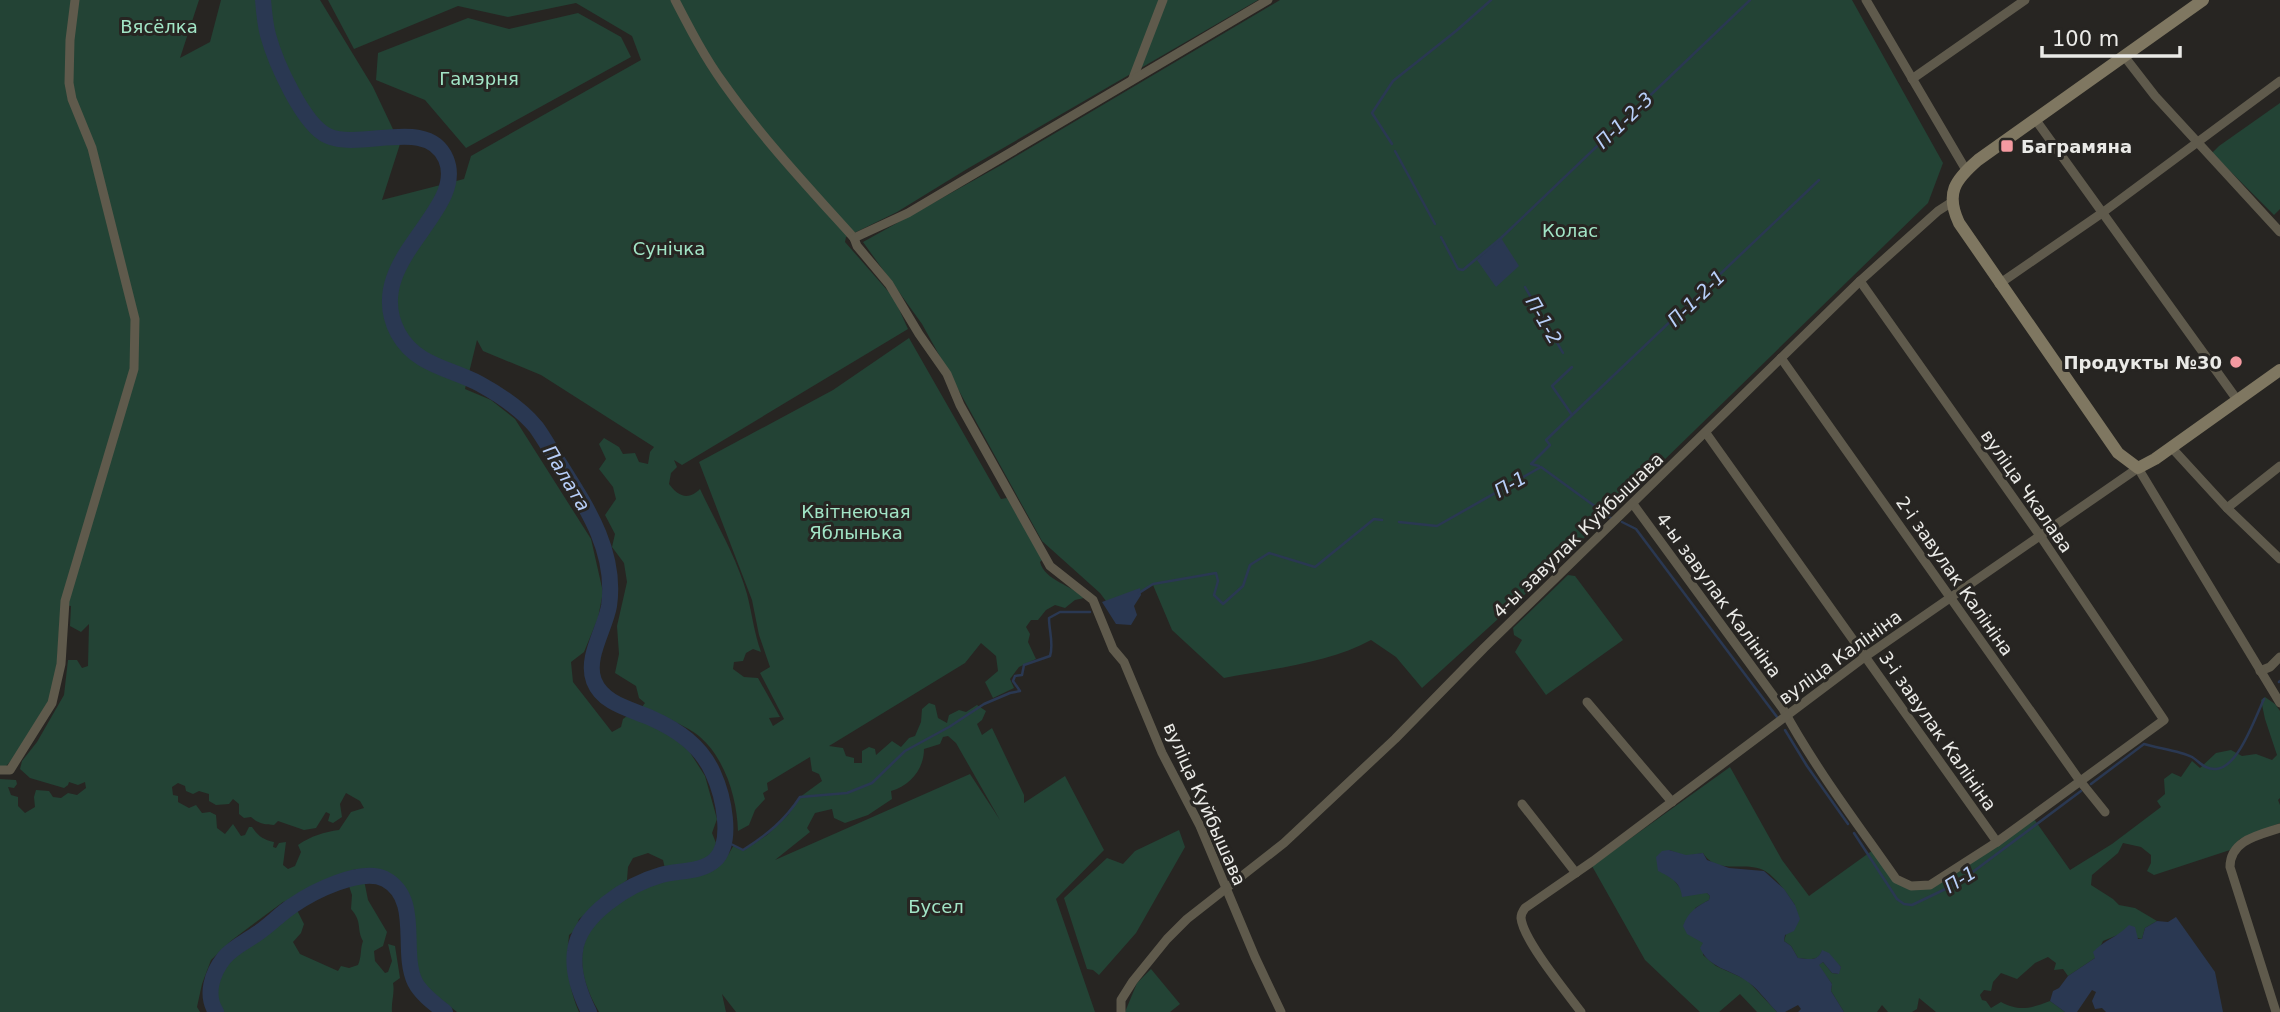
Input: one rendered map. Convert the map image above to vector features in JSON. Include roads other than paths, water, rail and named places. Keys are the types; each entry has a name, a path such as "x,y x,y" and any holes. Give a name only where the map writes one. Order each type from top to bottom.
{"street":[{"path":"0,770 10,770 52,703 61,664 65,601 134,369 135,319 92,148 72,99 69,83 70,40 75,0"},
{"path":"675,0 724,84 783,159 854,238 908,213 1268,0"},
{"path":"1133,78 1163,0"},
{"path":"1866,0 1966,170"},
{"path":"1912,79 2025,0"},
{"path":"2203,0 1966,170 1953,191 1952,202 1959,223 1999,284 2118,453 2138,468 2279,702"},
{"path":"2124,56 2155,96 2280,232"},
{"path":"1999,284 2102,213 2280,81"},
{"path":"2035,119 2238,401"},
{"name":"4-ы завулак Куйбышава","path":"1115,1012 1133,981 1187,919 1284,843 1395,740 1484,648 1860,281 1938,211 1952,202"},
{"name":"вуліца Куйбышава","path":"854,238 857,246 889,284 947,374 960,405 1050,566 1086,593 1098,610 1113,649 1124,663 1161,753 1200,826 1282,1012"},
{"name":"вуліца Чкалава","path":"1860,281 2040,537 2164,720 2080,781"},
{"name":"2-і завулак Калініна","path":"1781,358 2080,781 2105,812"},
{"name":"вуліца Калініна","path":"1581,1012 1547,967 1524,928 1522,912 1529,904 1576,873 1866,656 2280,370"},
{"name":"3-і завулак Калініна","path":"1706,433 1997,842"},
{"path":"2171,447 2227,508 2280,559"},
{"path":"2227,508 2280,466"},
{"name":"4-ы завулак Калініна","path":"1633,504 1787,717 1896,879 1911,886 1930,885 1997,842"},
{"path":"2260,671 2270,667 2280,657"},
{"path":"1587,702 1672,802"},
{"path":"1997,842 2080,781"},
{"path":"1522,804 1576,873"},
{"path":"2276,1012 2230,867 2232,854 2242,843 2280,828"},
{"path":"1121,1000 1121,1012"}],"water":[{"path":"1501,238 1519,266 1496,287 1477,260"},
{"path":"1140,588 1141,595 1134,606 1137,615 1131,625 1116,624 1102,602"},
{"path":"1669,850 1686,855 1703,853 1707,860 1729,868 1764,871 1784,889 1795,905 1800,919 1794,931 1785,935 1784,941 1791,946 1798,958 1816,958 1822,950 1829,953 1841,967 1839,974 1832,973 1823,962 1819,965 1832,984 1831,991 1844,1012 1798,1012 1801,1009 1798,1005 1785,1012 1777,1012 1749,983 1709,960 1700,948 1703,943 1687,934 1683,926 1690,913 1709,900 1710,896 1707,893 1682,897 1677,884 1658,871 1656,857 1662,851"},
{"path":"2176,917 2215,972 2223,1012 2106,1012 2102,1008 2095,1009 2092,1001 2096,992 2092,990 2077,1012 2065,1012 2050,1001 2053,991 2059,988 2068,976 2095,958 2093,952 2129,925 2135,927 2138,939 2142,939 2145,928 2157,921 2168,922"}],"waterway":[{"name":"Палата","path":"263,0 267,31 277,60 291,91 319,130 342,140 393,137 425,139 437,146 446,159 449,179 442,198 402,260 393,283 390,307 398,333 414,353 434,365 488,388 517,408 536,427 589,513 604,548 610,586 607,615 592,663 598,689 611,700 661,723 688,740 708,763 717,782 723,805 725,830 721,852 715,860 703,867 648,879 608,903 586,925 579,938 574,959 580,990 589,1012"},
{"path":"1392,144 1372,113 1393,81 1491,0"},
{"name":"П-1-2-3","path":"1441,237 1458,269 1463,270 1501,238 1750,0"},
{"path":"1395,151 1435,224"},
{"name":"П-1-2-1","path":"1572,415 1819,180"},
{"name":"П-1-2","path":"1525,287 1563,353"},
{"name":"П-1-2","path":"1539,466 1531,464 1550,445 1546,440 1572,415 1552,386 1572,367"},
{"name":"П-1","path":"1399,522 1437,526 1541,467 1611,518"},
{"path":"1139,593 1153,584 1216,573 1218,581 1214,595 1223,604 1243,586 1250,565 1269,553 1315,567 1374,519 1382,520"},
{"name":"П-1","path":"1622,522 1636,529 1777,717"},
{"path":"725,841 743,850 775,827 800,797 847,793 872,783 905,751 984,704 1020,691 1013,681 1015,676 1022,675 1024,665 1050,656 1049,618 1060,612 1090,612"},
{"path":"2091,784 2144,744 2187,755 2209,768 2224,766 2232,760 2245,741 2264,699"},
{"name":"П-1","path":"1785,730 1848,824"},
{"name":"П-1","path":"1854,833 1897,899 1912,905 1958,883 2081,791"},
{"name":"Палата","path":"216,1012 211,998 211,984 224,958 312,894 363,876 385,879 396,888 403,899 407,912 409,956 415,982 424,995 445,1012"}],"place":[{"name":"Баграмяна","path":"2007,146"},
{"name":"Продукты №30","path":"2236,362"}],"park label":[{"name":"Вясёлка","path":"159,26"},
{"name":"Гамэрня","path":"479,78"},
{"name":"Колас","path":"1570,230"},
{"name":"Сунічка","path":"669,248"},
{"name":"Квітнеючая Яблынька","path":"856,521"},
{"name":"Бусел","path":"936,906"}]}
